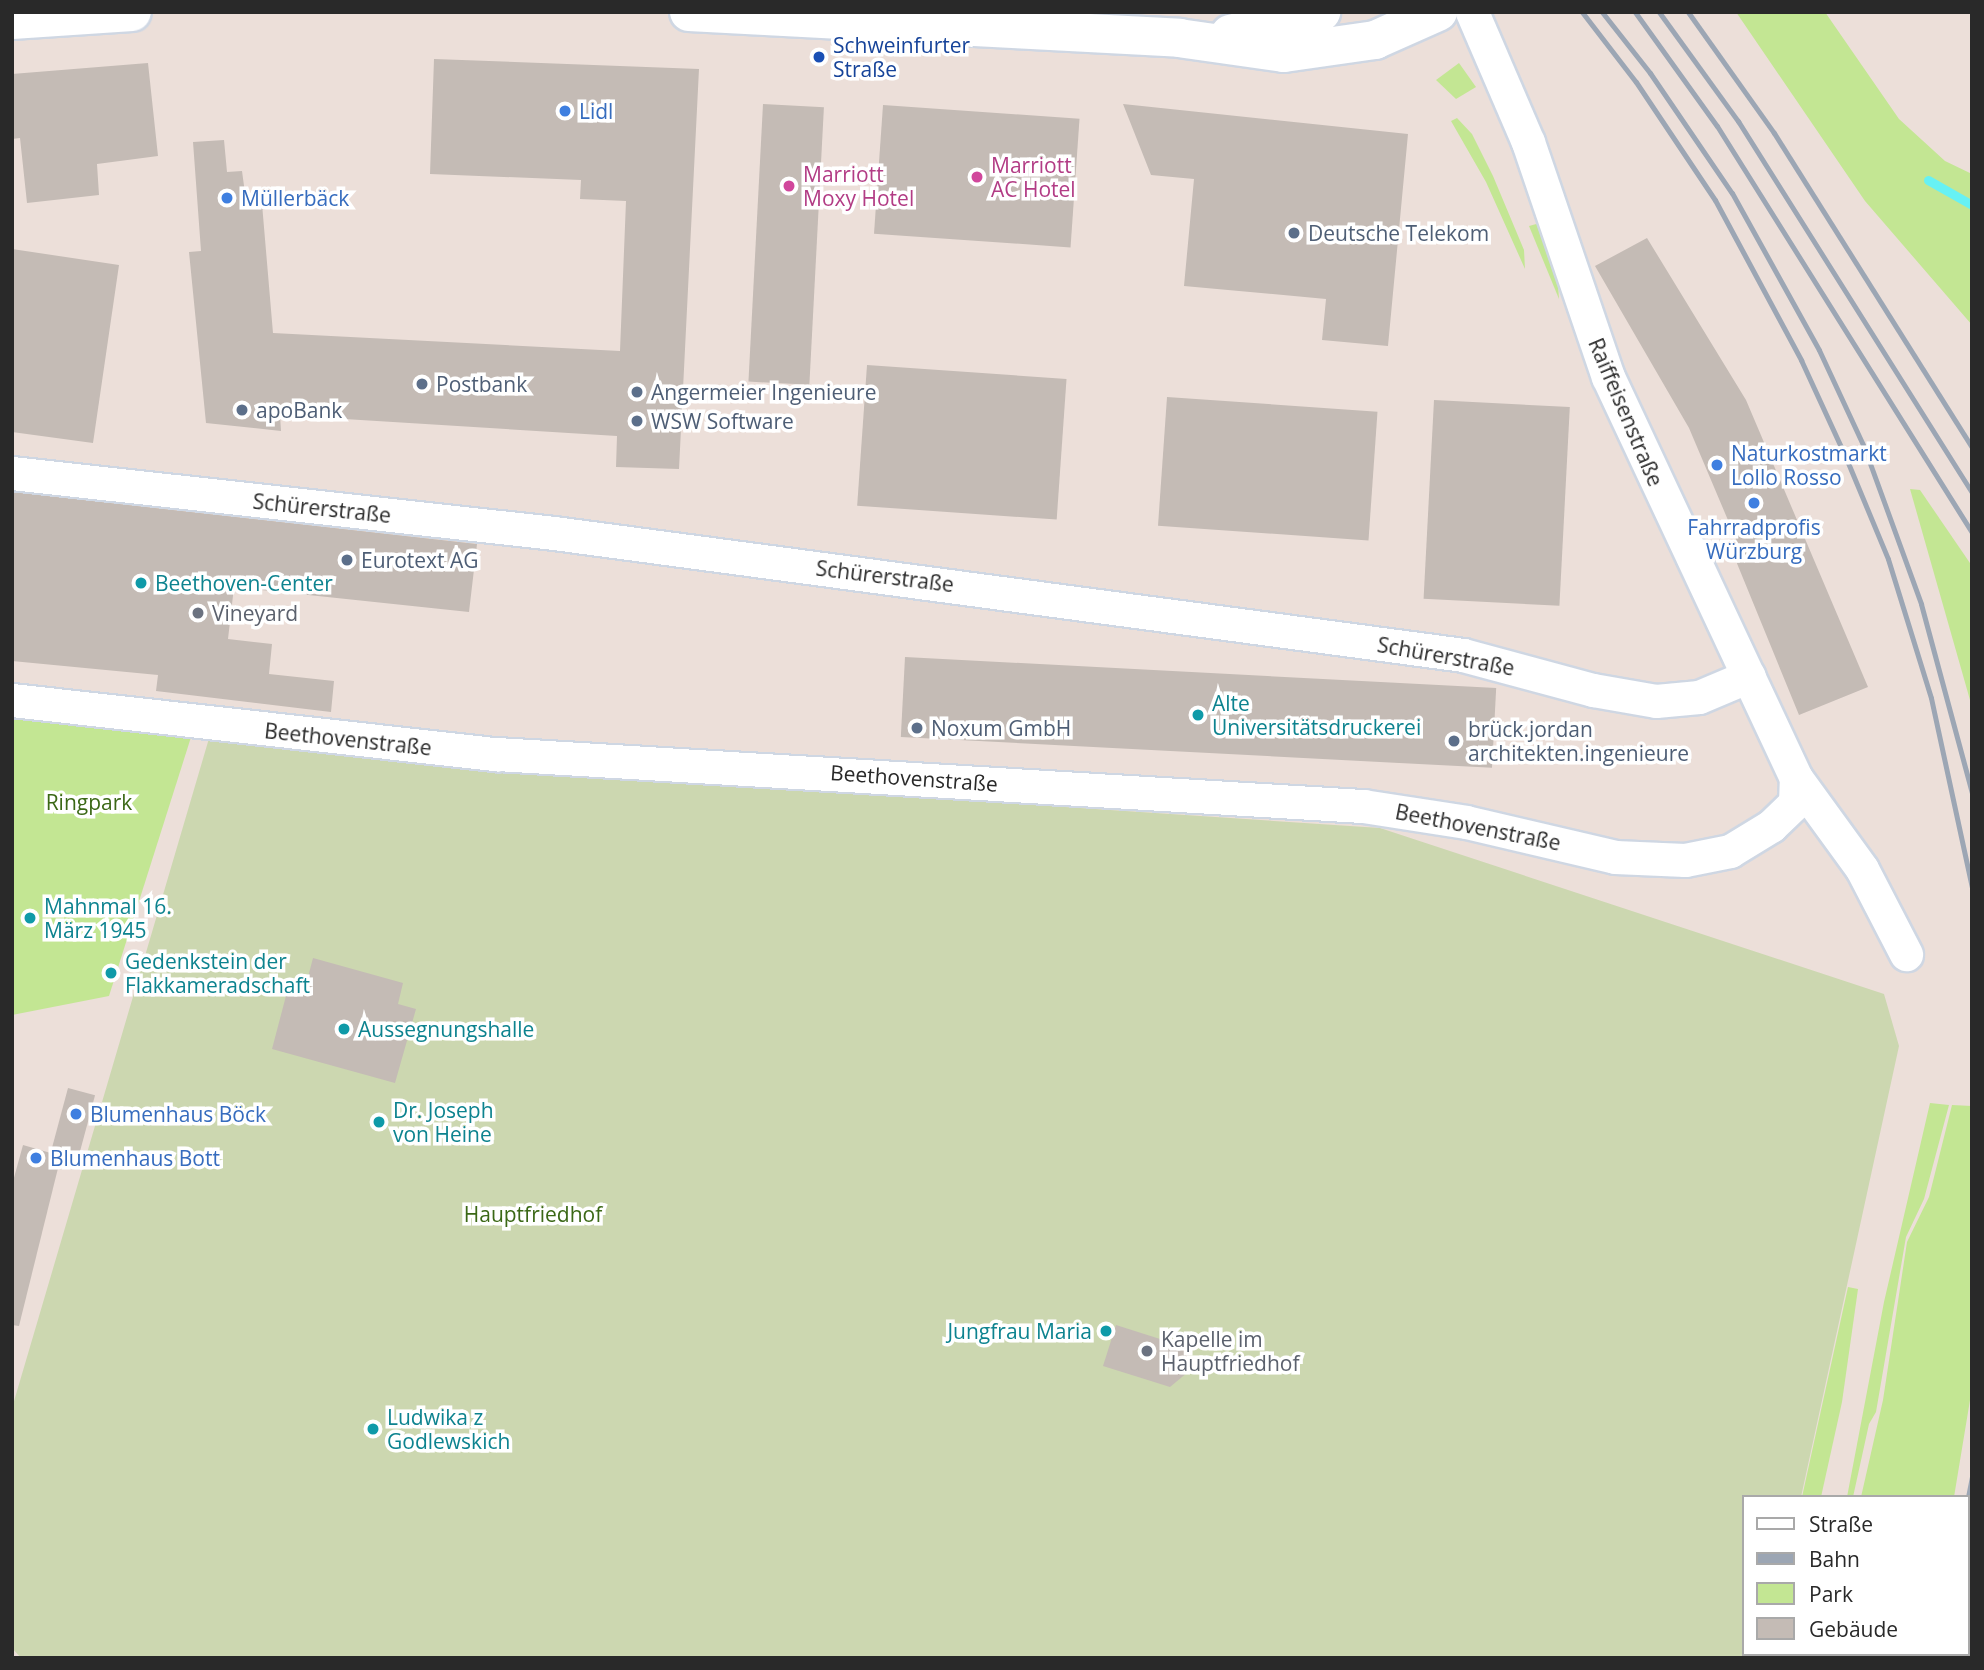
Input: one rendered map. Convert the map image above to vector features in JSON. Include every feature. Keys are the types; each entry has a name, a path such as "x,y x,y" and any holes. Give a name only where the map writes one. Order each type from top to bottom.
{"main road":[{"path":"12,20 132,12"},
{"path":"689,12 1179,38 1284,53 1333,49 1375,40 1438,12"},
{"path":"1179,38 1251,32 1321,12"}],"street":[{"name":"Raiffeisenstraße","path":"1472,12 1528,142 1602,362 1749,676 1796,790 1862,869 1906,954"},
{"name":"Schürerstraße","path":"12,473 554,533 1435,651 1656,701 1699,697 1749,676"},
{"name":"Beethovenstraße","path":"12,701 497,754 1363,806 1466,822 1615,857 1685,860 1730,851 1771,826 1796,790"}],"green space":[{"path":"1736,12 1825,12 1899,119 1945,161 1972,174 1972,325 1865,201"},
{"path":"1459,63 1476,87 1456,99 1436,80"},
{"path":"1457,118 1472,134 1493,176 1524,250 1525,269 1486,182 1451,121"},
{"path":"1540,223 1558,285 1559,299 1529,226"},
{"path":"1910,489 1920,490 1972,566 1972,707"},
{"name":"Ringpark","path":"12,717 192,734 109,996 12,1015"},
{"name":"Hauptfriedhof","path":"210,735 657,780 1380,828 1884,994 1899,1046 1801,1495 1742,1495 1742,1656 1766,1658 21,1658 12,1648 12,1408"},
{"path":"1930,1103 1949,1105 1924,1199 1906,1237 1876,1412 1869,1424 1853,1495 1847,1495 1884,1302"},
{"path":"1952,1105 1972,1106 1972,1388 1954,1495 1861,1495 1883,1400 1907,1242 1929,1197"},
{"path":"1848,1287 1858,1289 1842,1402 1821,1495 1802,1495"},
{"path":"1824,1656 1874,1656 1824,1658"}],"building":[{"path":"434,59 699,69 679,469 616,467 617,436 280,415 281,431 206,423 189,252 201,251 193,142 224,140 227,172 242,171 245,193 261,192 273,333 620,351 626,201 580,199 581,180 430,174"},
{"path":"148,63 158,156 97,164 99,195 27,203 20,138 12,139 12,74"},
{"name":"Marriott Moxy Hotel","path":"763,104 824,107 809,385 748,382"},
{"name":"Deutsche Telekom","path":"1123,104 1408,134 1388,346 1322,340 1326,299 1184,286 1194,179 1151,175"},
{"name":"Marriott AC Hotel","path":"883,105 1080,119 1071,247 874,234"},
{"path":"1647,238 1746,400 1868,687 1799,715 1736,561 1744,558 1689,428 1595,266"},
{"path":"12,249 119,265 93,443 12,432"},
{"path":"867,365 1067,379 1057,520 857,506"},
{"path":"1167,397 1377,412 1368,540 1158,526"},
{"path":"1434,400 1570,407 1559,606 1424,599"},
{"path":"12,492 477,544 469,612 234,587 228,639 272,644 269,674 334,681 331,712 156,691 158,675 12,661"},
{"name":"Alte Universitätsdruckerei","path":"905,657 1496,688 1492,768 901,737"},
{"name":"Aussegnungshalle","path":"313,958 403,983 398,1004 416,1009 395,1083 272,1049 287,992 303,996"},
{"path":"68,1088 95,1095 79,1154 52,1147"},
{"path":"23,1145 61,1156 19,1326 12,1325 12,1185"},
{"name":"Kapelle im Hauptfriedhof","path":"1116,1325 1182,1346 1190,1356 1188,1372 1170,1387 1103,1366"}],"waterway":[{"path":"1928,180 1972,205"}],"railway":[{"path":"1582,12 1636,82 1715,200 1801,360 1846,458 1888,559 1931,698 1972,887"},
{"path":"1602,12 1650,73 1732,193 1819,350 1864,447 1921,604 1972,793"},
{"path":"1635,12 1717,126 1972,533"},
{"path":"1659,12 1738,121 1972,492"},
{"path":"1688,12 1774,133 1972,448"},
{"path":"1968,1495 1972,1476"},
{"path":"1970,1590 1972,1581"}],"place":[{"name":"Schweinfurter Straße","path":"819,57"},
{"name":"Lidl","path":"565,111"},
{"name":"Marriott AC Hotel","path":"977,177"},
{"name":"Marriott Moxy Hotel","path":"789,186"},
{"name":"Müllerbäck","path":"227,198"},
{"name":"Deutsche Telekom","path":"1294,233"},
{"name":"Postbank","path":"422,384"},
{"name":"Angermeier Ingenieure","path":"637,392"},
{"name":"apoBank","path":"242,410"},
{"name":"WSW Software","path":"637,421"},
{"name":"Naturkostmarkt Lollo Rosso","path":"1717,465"},
{"name":"Fahrradprofis Würzburg","path":"1754,503"},
{"name":"Eurotext AG","path":"347,560"},
{"name":"Beethoven-Center","path":"141,583"},
{"name":"Vineyard","path":"198,613"},
{"name":"Alte Universitätsdruckerei","path":"1198,715"},
{"name":"Noxum GmbH","path":"917,728"},
{"name":"brück.jordan architekten.ingenieure","path":"1454,741"},
{"name":"Mahnmal 16. März 1945","path":"30,918"},
{"name":"Gedenkstein der Flakkameradschaft","path":"111,973"},
{"name":"Aussegnungshalle","path":"344,1029"},
{"name":"Blumenhaus Böck","path":"76,1114"},
{"name":"Dr. Joseph von Heine","path":"379,1122"},
{"name":"Blumenhaus Bott","path":"36,1158"},
{"name":"Jungfrau Maria","path":"1106,1331"},
{"name":"Kapelle im Hauptfriedhof","path":"1147,1351"},
{"name":"Ludwika z Godlewskich","path":"373,1429"}]}
